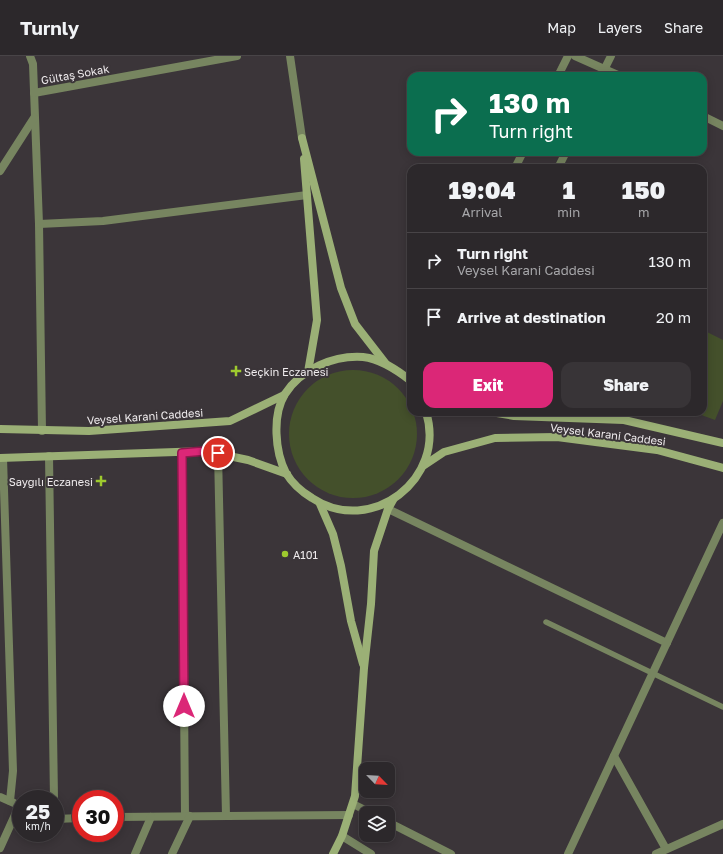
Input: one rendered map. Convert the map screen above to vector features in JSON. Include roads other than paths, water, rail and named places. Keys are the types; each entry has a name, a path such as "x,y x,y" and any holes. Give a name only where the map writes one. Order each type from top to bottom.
{"main road":[{"path":"302,138 317,320 308,372"},
{"path":"302,138 341,288 355,324 386,364"},
{"path":"407,378 386,364 364,357 341,357 320,364 308,372 284,395 277,418 276,438 279,457 287,474 301,492 320,504 338,510 357,511 376,508 393,500 410,485 423,466 430,445 429,422 427,416"},
{"name":"Veysel Karani Caddesi","path":"0,429 42,431 89,430 230,421 284,395"},
{"name":"Veysel Karani Caddesi","path":"514,416 624,420 723,443"},
{"name":"Veysel Karani Caddesi","path":"423,466 444,452 495,438 556,437 657,450 723,468"},
{"path":"1,458 182,453 205,451 248,460 287,474"},
{"path":"333,854 342,836 353,804 364,668 371,604 374,551 388,509 393,500"},
{"path":"320,504 333,534 341,566 351,621 364,668"}],"street":[{"path":"30,56 33,64 39,224 42,431"},
{"name":"Gültaş Sokak","path":"34,92 237,56"},
{"path":"290,56 302,138"},
{"path":"560,72 568,56"},
{"path":"575,56 603,72 611,56"},
{"path":"0,171 35,118"},
{"path":"707,118 723,126"},
{"path":"39,224 103,221 307,194"},
{"path":"172,854 187,816 182,453"},
{"path":"218,453 226,816"},
{"path":"49,456 54,790"},
{"path":"0,797 10,801 12,770 1,458"},
{"path":"388,509 666,643"},
{"path":"568,854 723,523"},
{"path":"614,756 666,849"},
{"path":"353,804 359,807"},
{"path":"124,817 349,815"},
{"path":"135,854 151,817"},
{"path":"0,848 12,823"},
{"path":"656,854 723,824"},
{"path":"395,826 451,854"},
{"path":"342,836 371,854"}],"lane":[{"path":"546,622 653,672 723,707"}],"place":[{"name":"Seçkin Eczanesi","path":"236,371"},
{"name":"Saygılı Eczanesi","path":"101,481"},
{"name":"A101","path":"285,554"}]}
